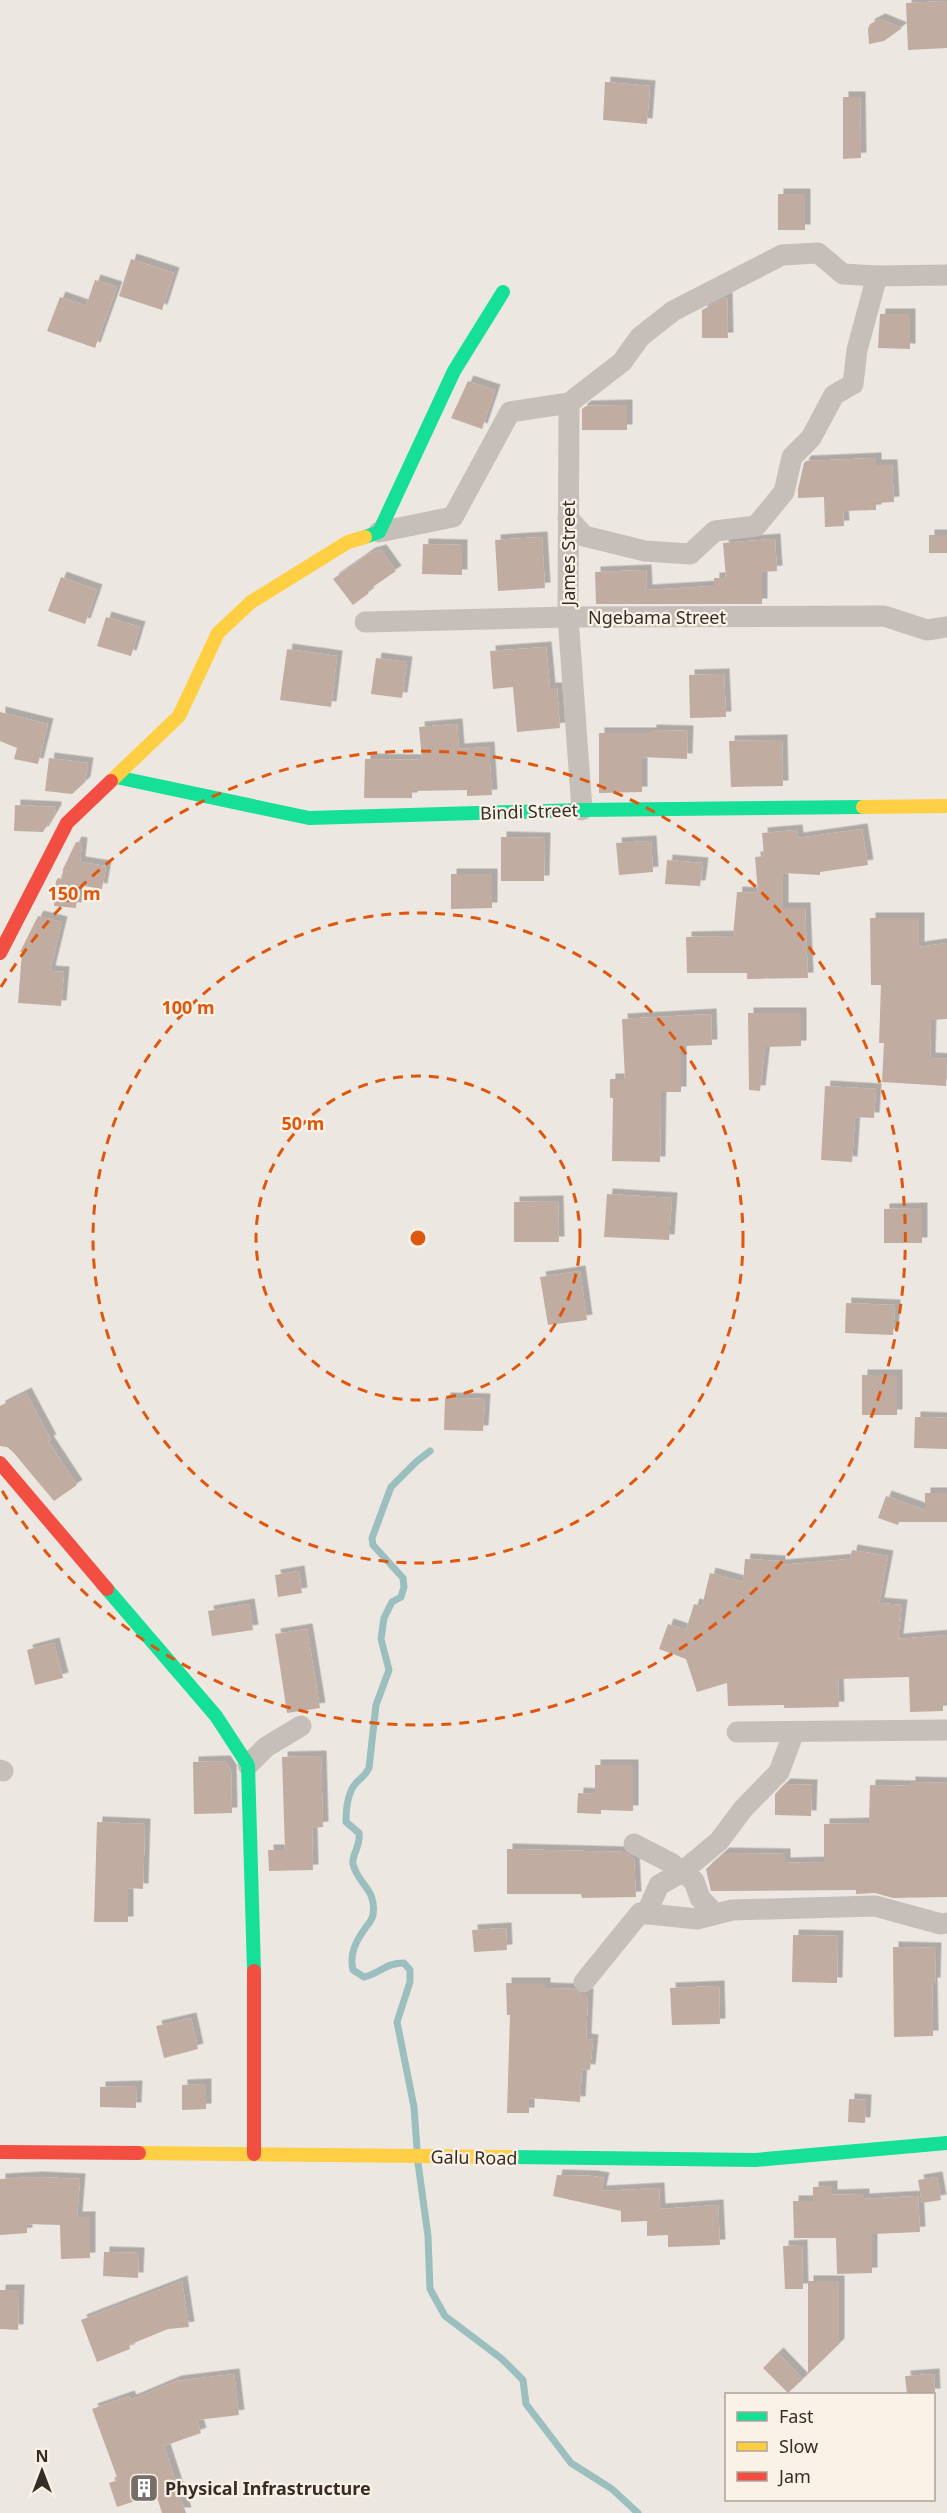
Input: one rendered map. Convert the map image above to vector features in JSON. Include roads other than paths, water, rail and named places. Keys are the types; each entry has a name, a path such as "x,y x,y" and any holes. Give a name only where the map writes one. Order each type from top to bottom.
{"street":[{"path":"0,953 67,823 179,716 218,633 251,602 348,542 379,532 453,517 510,412 569,403 622,362 640,337 673,311 782,255 818,253 843,274 947,275"},
{"path":"568,518 584,536 645,551 690,554 715,531 756,526 783,492 792,457 811,438 834,395 853,384 857,350 877,276"},
{"path":"379,532 454,371 503,292"},
{"name":"James Street","path":"569,403 568,617 582,810"},
{"name":"Ngebama Street","path":"365,622 568,617 884,616 927,630 947,627"},
{"name":"Bindi Street","path":"116,777 309,818 582,810 947,806"},
{"path":"0,1463 82,1562 216,1716 248,1765 254,1956 254,2154"},
{"path":"248,1765 267,1747 301,1726"},
{"path":"737,1732 947,1730"},
{"path":"646,1914 659,1885 682,1872 719,1841 743,1809 778,1772 794,1732"},
{"path":"634,1844 671,1863 694,1881 700,1898 715,1914"},
{"path":"584,1982 640,1913 697,1919 732,1910 875,1906 941,1924 947,1923"},
{"name":"Galu Road","path":"0,2152 755,2160 947,2143"}],"waterway":[{"path":"417,2149 414,2107 397,2022 410,1982 410,1970 404,1963 387,1966 364,1977 353,1970 354,1948 372,1918 373,1906 370,1893 355,1871 353,1864 359,1833 346,1822 346,1817 351,1791 369,1768 376,1705 389,1670 381,1639 384,1618 392,1602 401,1597 404,1587 403,1578 373,1545 372,1538 391,1487 430,1451"},
{"path":"418,2163 428,2236 430,2289 445,2316 502,2359 523,2380 526,2404 571,2463 612,2489 638,2513"}],"place":[{"name":"Physical Infrastructure","path":"144,2488"}]}
